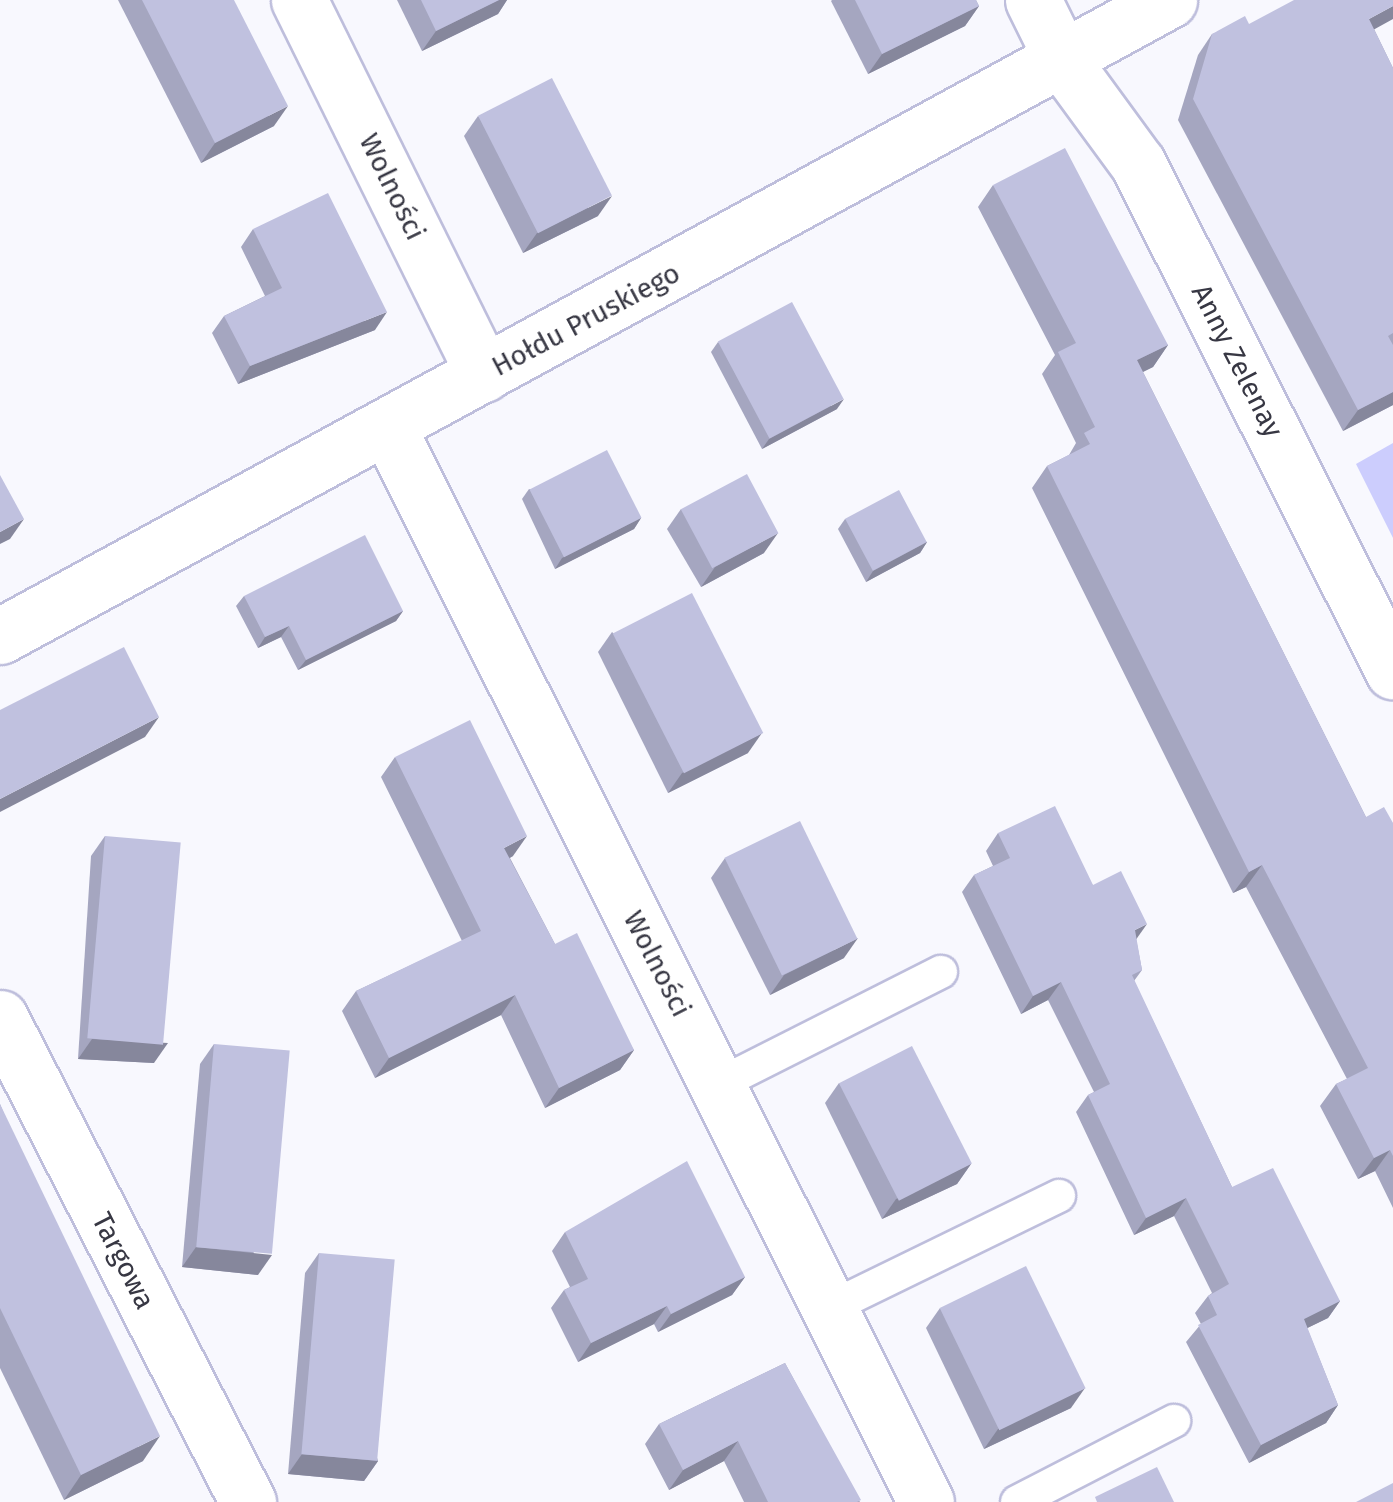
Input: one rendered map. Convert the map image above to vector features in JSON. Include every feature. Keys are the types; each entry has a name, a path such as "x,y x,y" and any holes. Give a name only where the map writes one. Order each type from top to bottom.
{"street":[{"name":"Wolności","path":"299,0 484,374"},
{"name":"Anny Zelenay","path":"1033,0 1064,62 1138,164 1393,671"},
{"name":"Hołdu Pruskiego","path":"0,636 1064,62 1169,0"},
{"name":"Wolności","path":"388,426 926,1502"},
{"name":"Targowa","path":"0,1018 248,1502"}],"lane":[{"path":"717,1085 942,972"},
{"path":"829,1308 1059,1196"},
{"path":"1017,1502 1174,1421"}],"shaded area":[{"path":"1393,443 1393,538 1356,464"}],"building":[{"path":"142,0 234,0 288,106 215,143"},
{"path":"421,0 499,0 436,31"},
{"path":"855,0 976,0 979,6 882,54"},
{"path":"1294,0 1393,0 1393,6 1369,19 1393,68 1393,333 1388,336 1393,345 1393,392 1358,410 1193,99 1212,34 1245,16 1249,24"},
{"path":"552,78 612,196 538,233 478,116"},
{"path":"1065,148 1168,345 1137,360 1366,817 1384,807 1393,823 1393,1156 1390,1150 1374,1158 1336,1084 1368,1068 1262,865 1249,872 1047,466 1090,444 1084,433 1095,427 1058,352 1076,343 993,185"},
{"path":"328,193 387,312 250,366 224,316 282,288 253,229"},
{"path":"792,302 844,399 769,439 718,341"},
{"path":"607,450 642,518 564,557 529,489"},
{"path":"747,474 778,533 712,568 681,509"},
{"path":"0,475 24,519 0,532"},
{"path":"899,490 927,542 873,571 845,519"},
{"path":"365,535 403,611 306,660 289,626 265,637 244,596"},
{"path":"692,593 763,733 684,773 613,633"},
{"path":"124,647 159,717 0,799 0,710"},
{"path":"470,720 527,836 504,848 555,944 577,933 634,1050 559,1088 515,995 389,1058 356,991 481,931 395,757"},
{"path":"1055,806 1093,885 1121,871 1147,924 1135,930 1142,970 1132,975 1232,1187 1273,1168 1340,1301 1304,1319 1338,1405 1261,1445 1198,1325 1217,1315 1208,1296 1229,1284 1186,1198 1146,1218 1088,1095 1110,1084 1061,982 1033,996 974,875 1010,858 998,833"},
{"path":"800,821 857,939 782,976 725,858"},
{"path":"105,836 181,843 163,1045 87,1038"},
{"path":"214,1044 290,1051 272,1254 196,1247"},
{"path":"912,1046 972,1164 899,1201 839,1083"},
{"path":"0,1104 160,1436 81,1475 0,1308"},
{"path":"687,1161 745,1277 671,1314 667,1306 591,1343 564,1290 588,1279 565,1232"},
{"path":"319,1253 395,1260 377,1461 301,1454"},
{"path":"1026,1266 1086,1388 999,1430 940,1308"},
{"path":"785,1363 861,1500 768,1502 738,1441 683,1470 659,1424"},
{"path":"1157,1467 1174,1502 1097,1502 1095,1497"},
{"path":"1393,1483 1393,1502 1356,1502"}]}
